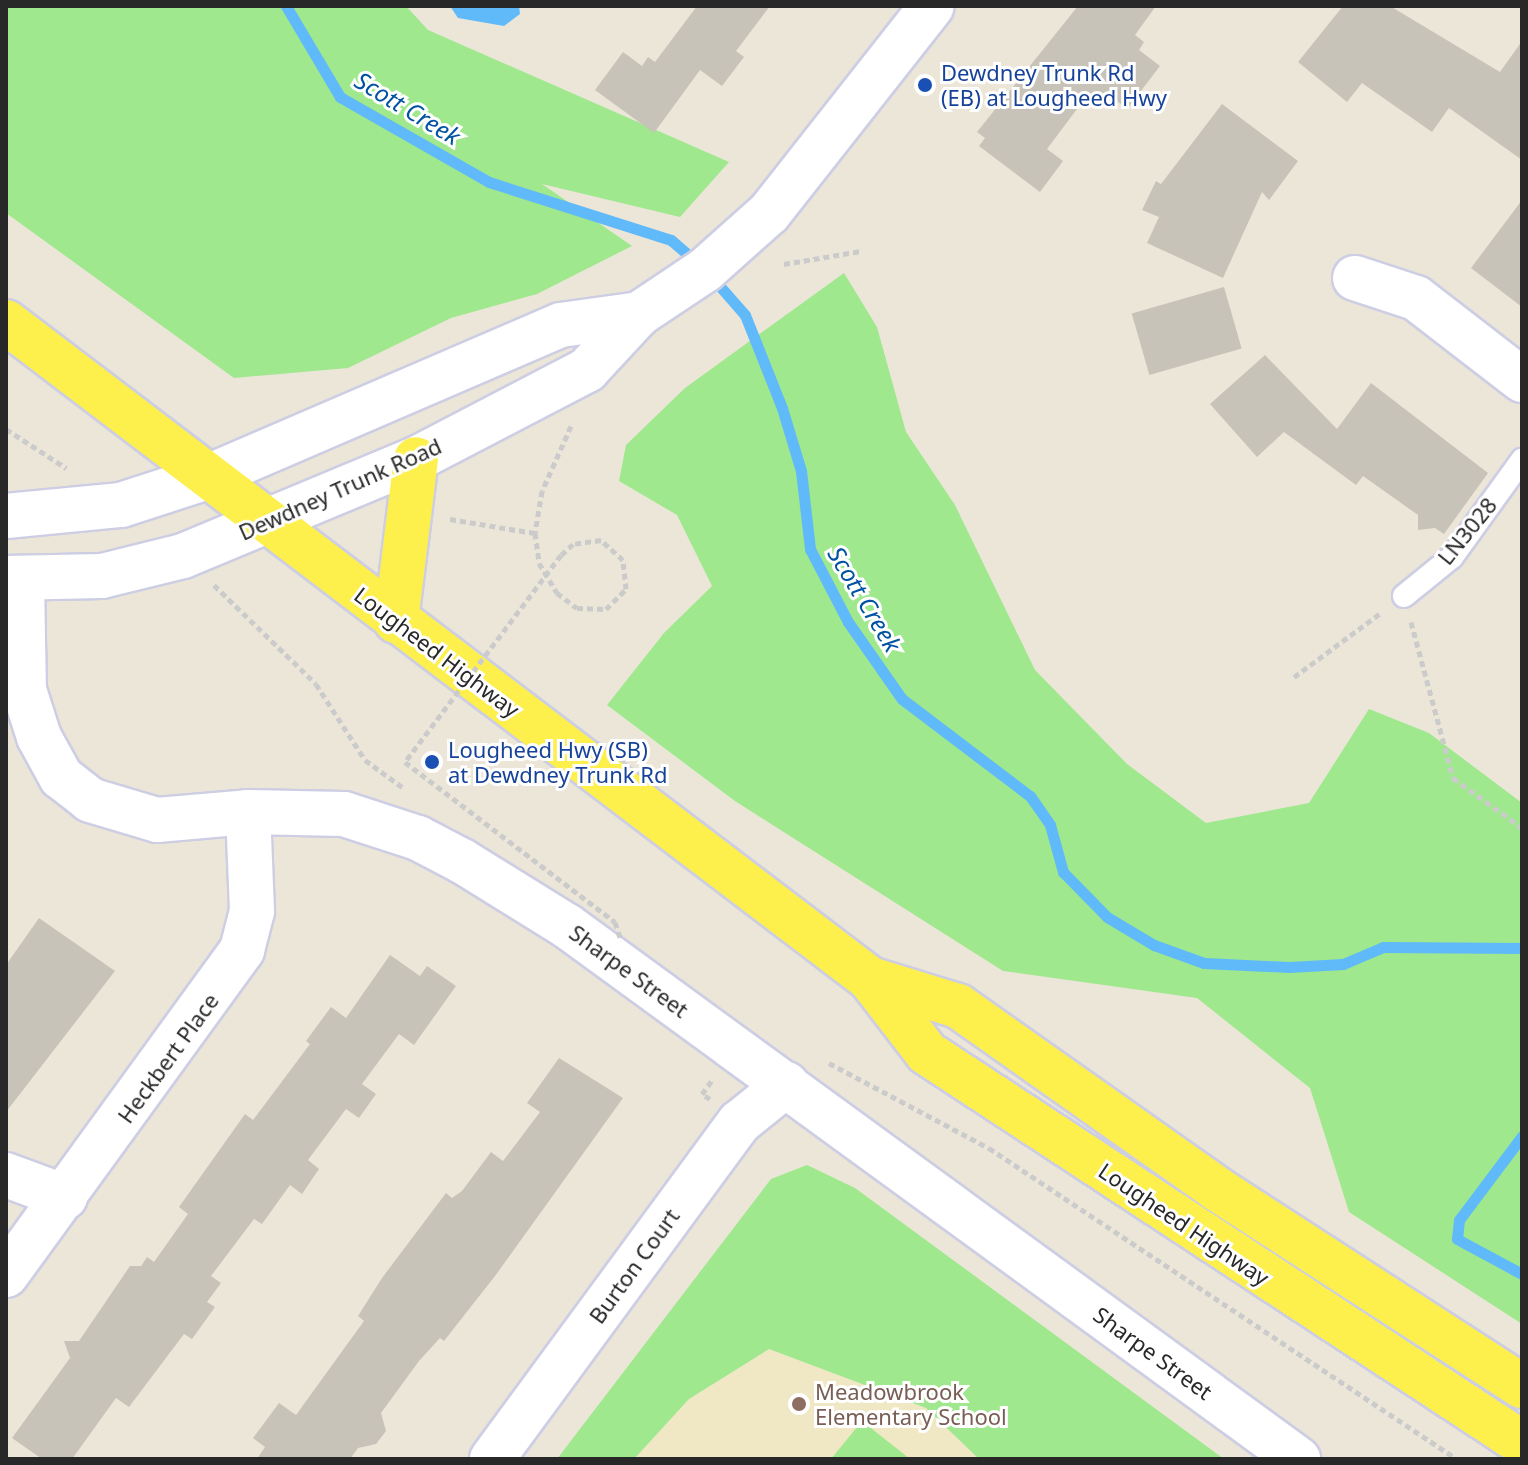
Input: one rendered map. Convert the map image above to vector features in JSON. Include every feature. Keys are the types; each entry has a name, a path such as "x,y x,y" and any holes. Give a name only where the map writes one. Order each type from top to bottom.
{"main road":[{"name":"Lougheed Highway","path":"6,322 870,979 927,1053 1522,1443"},
{"path":"396,621 416,459"},
{"name":"Lougheed Highway","path":"870,979 958,1006 1217,1189 1522,1386"}],"street":[{"name":"Dewdney Trunk Road","path":"14,579 102,576 183,556 416,459 587,370 644,310 755,226 811,164 932,6"},
{"path":"1355,278 1416,298 1522,380"},
{"name":"Dewdney Trunk Road","path":"6,516 121,505 210,476 561,325 644,310"},
{"name":"Sharpe Street","path":"14,579 24,690 39,737 61,777 90,800 157,820 248,812 344,814 418,838 567,926 1298,1459"},
{"name":"Heckbert Place","path":"6,1275 242,950 252,911 248,812"},
{"name":"Burton Court","path":"492,1459 740,1122 787,1084"},
{"path":"6,1175 65,1197"}],"lane":[{"name":"LN3028","path":"1404,596 1452,557 1522,460"}],"path":[{"path":"784,264 861,251"},
{"path":"575,417 542,491 535,533 539,563 557,593 577,608 606,609 626,589 623,560 601,540 573,544 561,555 405,762 615,922 621,941"},
{"path":"6,429 81,476"},
{"path":"437,517 535,533"},
{"path":"204,573 316,684 365,760 405,789"},
{"path":"1294,677 1404,596 1453,778 1522,828"},
{"path":"611,934 632,949"},
{"path":"826,1062 989,1148 1457,1459"}],"shaded area":[{"name":"Meadowbrook Elementary School","path":"769,1349 926,1408 979,1459 634,1459 689,1399"}],"green space":[{"path":"6,6 406,6 428,30 729,162 680,217 542,184 632,246 537,294 451,318 348,368 234,378 6,213"},
{"path":"844,273 877,327 906,432 955,505 1035,670 1127,764 1206,823 1309,803 1369,709 1429,733 1522,803 1522,1324 1349,1212 1310,1088 1197,998 1003,971 735,801 607,705 664,633 712,586 677,515 619,481 626,445 685,388"},
{"path":"807,1165 855,1188 1224,1459 979,1459 926,1408 769,1349 689,1399 634,1459 557,1459 771,1179"},
{"path":"862,1421 910,1459 831,1459"}],"water":[{"path":"450,6 519,6 520,14 504,26 458,18"}],"building":[{"path":"697,6 770,6 736,51 744,57 722,86 700,70 654,133 595,90 623,52 642,66 648,57 655,62"},
{"path":"1078,6 1156,6 1135,35 1144,42 1139,50 1160,66 1127,109 1108,94 1080,105 1047,149 1063,161 1040,192 979,146 985,138 977,132"},
{"path":"1343,6 1390,6 1500,72 1522,41 1522,160 1449,108 1432,132 1362,83 1347,102 1298,62"},
{"path":"1222,104 1298,161 1269,200 1262,192 1223,278 1147,243 1159,217 1142,210 1156,181 1161,184"},
{"path":"1522,200 1522,307 1471,268"},
{"path":"1224,287 1242,349 1149,375 1132,313"},
{"path":"1265,355 1337,429 1371,383 1488,473 1444,534 1435,528 1418,530 1418,515 1363,476 1356,485 1284,432 1257,457 1210,404"},
{"path":"39,918 115,971 6,1112 6,965"},
{"path":"390,955 420,976 427,966 456,986 414,1045 399,1034 362,1084 376,1094 359,1118 346,1109 308,1160 319,1169 302,1194 290,1185 262,1224 254,1219 211,1276 221,1283 207,1302 215,1307 192,1339 184,1334 129,1407 116,1398 72,1459 42,1459 12,1438 70,1358 64,1341 79,1341 130,1266 141,1266 147,1257 154,1262 188,1214 179,1207 245,1114 253,1120 310,1044 306,1041 331,1007 346,1018"},
{"path":"559,1058 623,1098 495,1276 444,1341 440,1338 419,1361 381,1413 386,1431 376,1444 358,1448 350,1459 257,1459 265,1447 253,1438 279,1403 296,1415 364,1321 358,1316 382,1278 446,1193 452,1198 462,1191 491,1152 503,1161 540,1112 527,1103"}],"waterway":[{"name":"Scott Creek","path":"286,6 340,97 489,182 671,240 697,263"},
{"name":"Scott Creek","path":"710,275 745,315 782,408 801,471 810,549 848,622 902,699 1030,796 1050,825 1063,872 1107,917 1154,945 1204,963 1289,967 1343,964 1383,947 1522,948"},
{"name":"Scott Creek","path":"1522,1136 1459,1220 1457,1239 1522,1274"}],"place":[{"name":"Dewdney Trunk Rd (EB) at Lougheed Hwy","path":"925,85"},
{"name":"Lougheed Hwy (SB) at Dewdney Trunk Rd","path":"432,762"},
{"name":"Meadowbrook Elementary School","path":"799,1404"}]}
